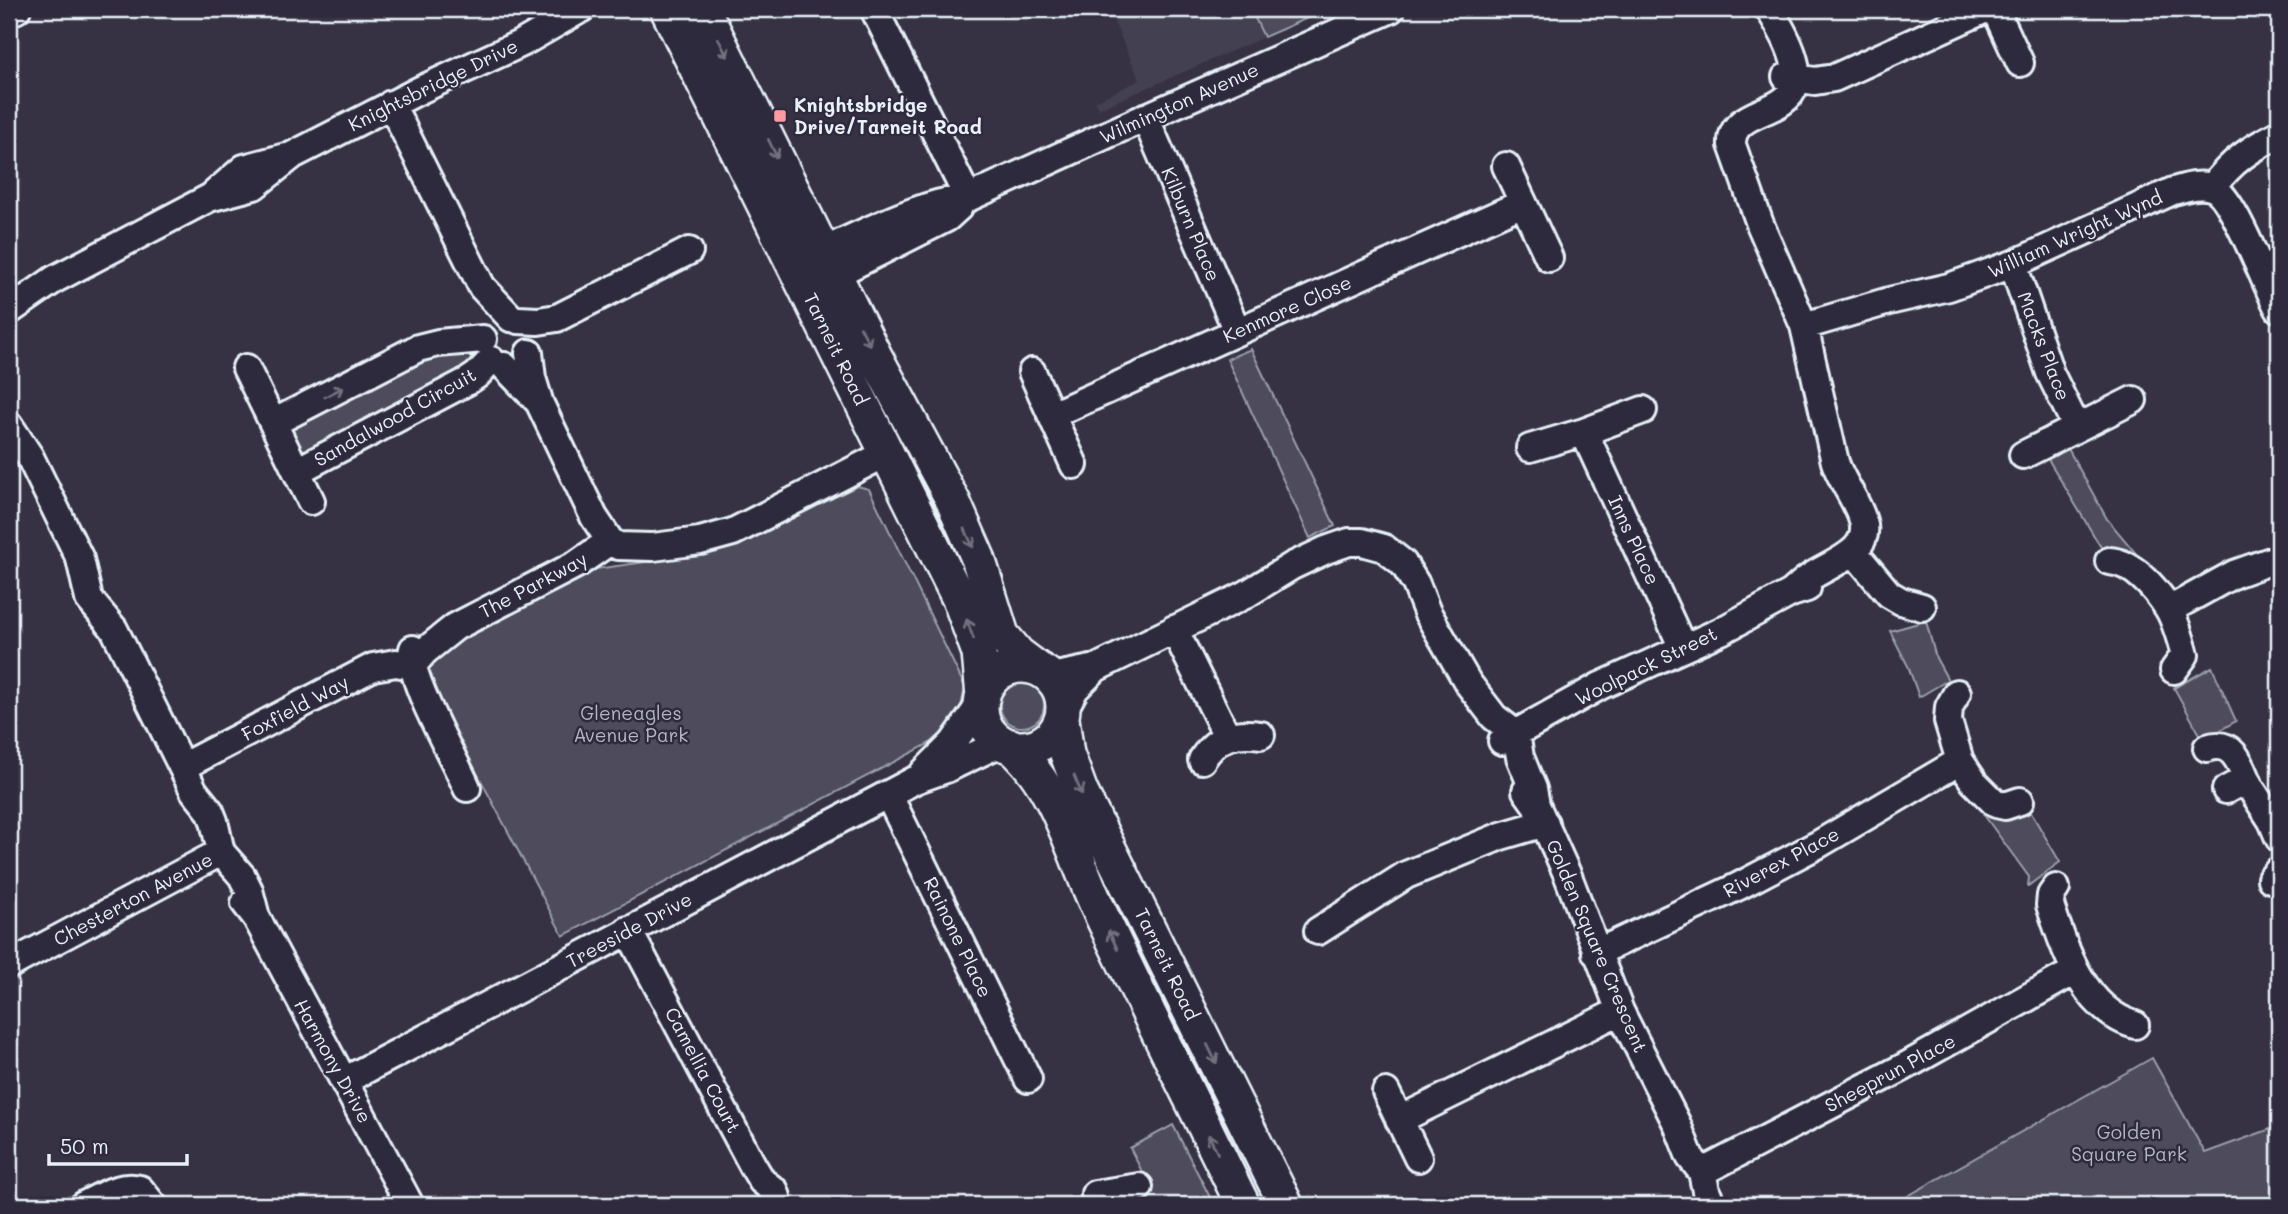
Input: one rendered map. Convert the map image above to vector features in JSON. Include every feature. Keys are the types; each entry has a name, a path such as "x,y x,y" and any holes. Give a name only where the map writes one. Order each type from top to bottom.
{"main road":[{"path":"642,9 696,108 733,142"},
{"name":"Tarneit Road","path":"667,9 733,142 817,268 953,501 978,558 1002,635 1018,654 1041,670"},
{"name":"Tarneit Road","path":"703,9 817,268 855,391 960,601 979,653 982,700"},
{"path":"1025,666 1041,670 1052,678 1059,688 1062,715 1056,730 1047,739 1024,748 1008,745 995,737 982,716 982,700 993,678 1011,667 1025,666"},
{"name":"Tarneit Road","path":"1062,715 1067,754 1081,793 1286,1205"},
{"name":"Tarneit Road","path":"1008,745 1035,770 1054,803 1098,909 1243,1205"}],"street":[{"path":"9,13 18,9"},
{"name":"Knightsbridge Drive","path":"9,311 55,279 209,198 254,186 293,155 391,104 502,52 577,12 604,9"},
{"path":"874,9 968,198"},
{"name":"Wilmington Avenue","path":"817,268 909,225 953,200 968,198 1391,9"},
{"path":"1767,9 1791,79"},
{"path":"1922,607 1901,601 1889,593 1857,555 1871,545 1874,537 1873,518 1832,440 1804,326 1760,224 1719,148 1717,129 1727,116 1777,92 1791,79 1834,78 1986,9"},
{"path":"1995,9 2020,63"},
{"path":"391,104 482,287 529,331 532,378 540,404 594,517 610,541 630,548 653,547 700,541 733,532 887,453"},
{"name":"Kilburn Place","path":"1145,117 1237,331"},
{"path":"2279,134 2247,151 2233,162 2213,187 2230,205 2279,309"},
{"path":"1506,166 1549,258"},
{"name":"William Wright Wynd","path":"1804,326 1949,287 2013,264 2173,191 2200,185 2213,187"},
{"name":"Kenmore Close","path":"1052,415 1523,203"},
{"path":"491,349 496,320 538,321 557,318 690,251"},
{"name":"Macks Place","path":"2013,264 2050,373 2077,428"},
{"path":"482,287 491,349 540,404"},
{"path":"491,349 518,363 557,318"},
{"name":"Sandalwood Circuit","path":"273,423 428,344 491,349 477,375 468,381 297,471"},
{"name":"Sandalwood Circuit","path":"246,368 311,502"},
{"path":"1032,372 1074,465"},
{"path":"2023,455 2133,400"},
{"path":"1530,448 1643,410"},
{"path":"9,425 36,469 80,559 107,593 114,629 194,791 204,831 214,855"},
{"name":"Inns Place","path":"1584,432 1684,648"},
{"name":"The Parkway","path":"412,666 425,651 454,627 577,564 610,541"},
{"name":"Golden Square Crescent","path":"1041,670 1057,676 1096,668 1245,595 1343,555 1367,554 1388,564 1427,612 1468,683 1481,715 1509,737 1515,773 1540,814 1568,876 1620,1011 1677,1124 1689,1157 1708,1168 1719,1205"},
{"name":"Woolpack Street","path":"1509,737 1600,687 1791,593 1815,586 1857,555"},
{"path":"2169,610 2234,574 2279,558"},
{"path":"2109,561 2124,563 2132,569 2169,610 2185,655 2174,670"},
{"path":"1174,629 1227,736"},
{"name":"Foxfield Way","path":"182,767 373,667 396,663 412,666"},
{"path":"412,666 418,689 454,757 469,793"},
{"name":"Golden Square Crescent","path":"1062,715 1075,689 1096,668"},
{"path":"1958,693 1949,707 1948,721 1960,761 1974,782 1996,804 2006,806 2020,801"},
{"name":"Treeside Drive","path":"915,780 953,743 982,700"},
{"path":"1202,760 1209,749 1227,736 1237,733 1261,735"},
{"name":"Treeside Drive","path":"344,1081 915,780 947,769 992,747 1008,745"},
{"path":"2207,748 2225,747 2233,751 2238,788 2277,826"},
{"name":"Riverex Place","path":"1596,953 1739,886 1819,844 1960,761"},
{"name":"Rainone Place","path":"888,794 1028,1079"},
{"path":"1318,931 1406,875 1501,836 1540,814"},
{"name":"Harmony Drive","path":"214,855 231,884 256,917 410,1205"},
{"name":"Chesterton Avenue","path":"10,962 214,855"},
{"path":"2056,888 2051,895 2050,905 2075,971 2110,1013 2121,1021 2135,1025"},
{"name":"Camellia Court","path":"628,930 753,1166 762,1181 775,1191 777,1196 773,1205"},
{"name":"Sheeprun Place","path":"1708,1168 1838,1102 2075,971"},
{"path":"1399,1120 1620,1011"},
{"path":"1386,1092 1418,1158"},
{"name":"Golden Square Crescent","path":"1708,1168 1706,1191 1712,1205"},
{"path":"84,1205 109,1192 130,1187 140,1189 153,1205"}],"shaded area":[{"path":"1108,9 1264,9 1253,14 1264,37 1099,109 1095,101 1140,80"}],"green space":[{"path":"1264,9 1328,9 1264,37 1253,14"},
{"path":"476,349 483,359 303,453 298,451 289,426 427,351"},
{"path":"1251,349 1335,526 1310,538 1227,359"},
{"path":"893,406 949,515 980,604 879,414"},
{"path":"2066,445 2107,519 2144,563 2105,554 2045,454"},
{"name":"Gleneagles Avenue Park","path":"857,486 869,489 965,687 959,717 932,742 563,936 424,672 439,652 476,629 585,572 716,552 735,546"},
{"path":"1926,621 1936,658 1948,680 1919,697 1908,666 1890,631"},
{"path":"2212,667 2236,721 2203,740 2174,688"},
{"path":"1022,683 1037,690 1044,705 1037,720 1022,727 1007,720 1000,705 1007,690"},
{"path":"2030,811 2060,862 2028,886 2029,877 1984,815 2005,821"},
{"path":"1149,954 1233,1122 1218,1130 1135,961"},
{"name":"Golden Square Park","path":"2152,1058 2205,1153 2279,1126 2279,1205 1892,1205"},
{"path":"1173,1125 1214,1205 1145,1205 1152,1191 1130,1148"}],"place":[{"name":"Knightsbridge Drive/Tarneit Road","path":"780,116"}]}
